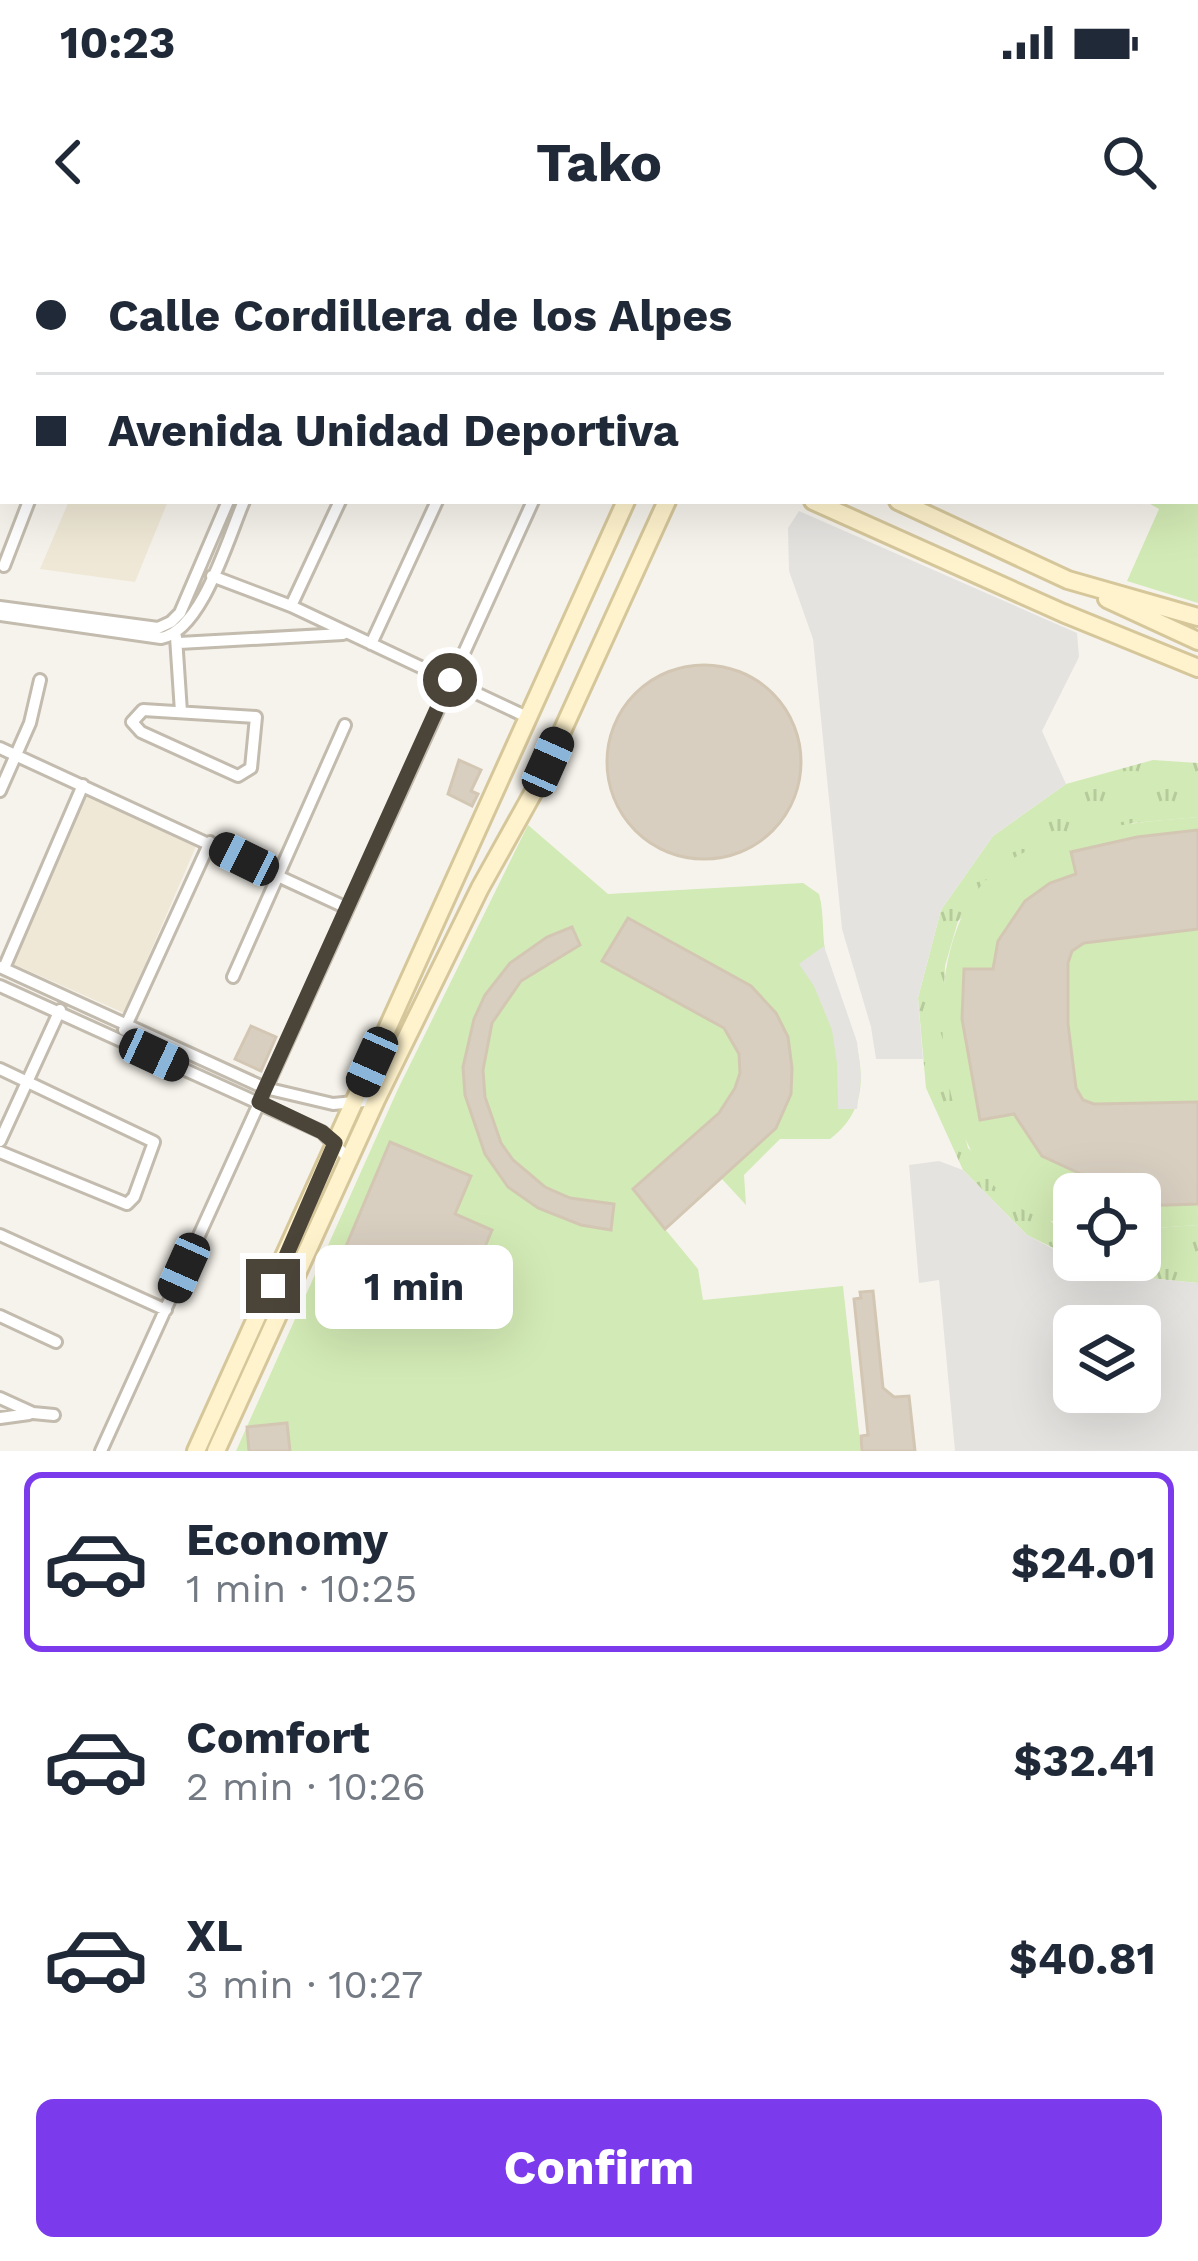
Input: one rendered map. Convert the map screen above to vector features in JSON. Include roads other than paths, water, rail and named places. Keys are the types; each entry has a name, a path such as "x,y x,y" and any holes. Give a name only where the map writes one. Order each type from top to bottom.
{"street":[{"path":"4,566 28,504"},
{"path":"181,712 175,634 227,504"},
{"path":"175,634 196,611 243,504"},
{"path":"291,606 339,504"},
{"path":"371,644 436,504"},
{"path":"101,1451 532,504"},
{"path":"196,1451 328,1138 353,1104 625,504"},
{"path":"820,504 1198,668"},
{"path":"904,504 1198,641"},
{"path":"216,1451 376,1100 548,762 662,506"},
{"path":"212,576 291,606 527,717"},
{"path":"1069,580 1198,617"},
{"path":"0,611 158,628 175,634 346,633"},
{"path":"0,791 40,680"},
{"path":"143,710 181,712 256,717 248,772 238,776 141,732 132,722 143,710"},
{"path":"233,977 345,725"},
{"path":"517,740 524,762 548,762"},
{"path":"0,748 347,908"},
{"path":"83,785 2,968 265,1088 333,1105 376,1100"},
{"path":"120,1040 210,842"},
{"path":"0,986 259,1102 328,1138 349,1160"},
{"path":"0,1142 67,996"},
{"path":"0,1069 154,1142 128,1204 0,1152"},
{"path":"328,1138 333,1105"},
{"path":"0,1235 166,1310"},
{"path":"0,1316 56,1342"},
{"path":"0,1398 32,1413"},
{"path":"0,1418 55,1415"}]}
